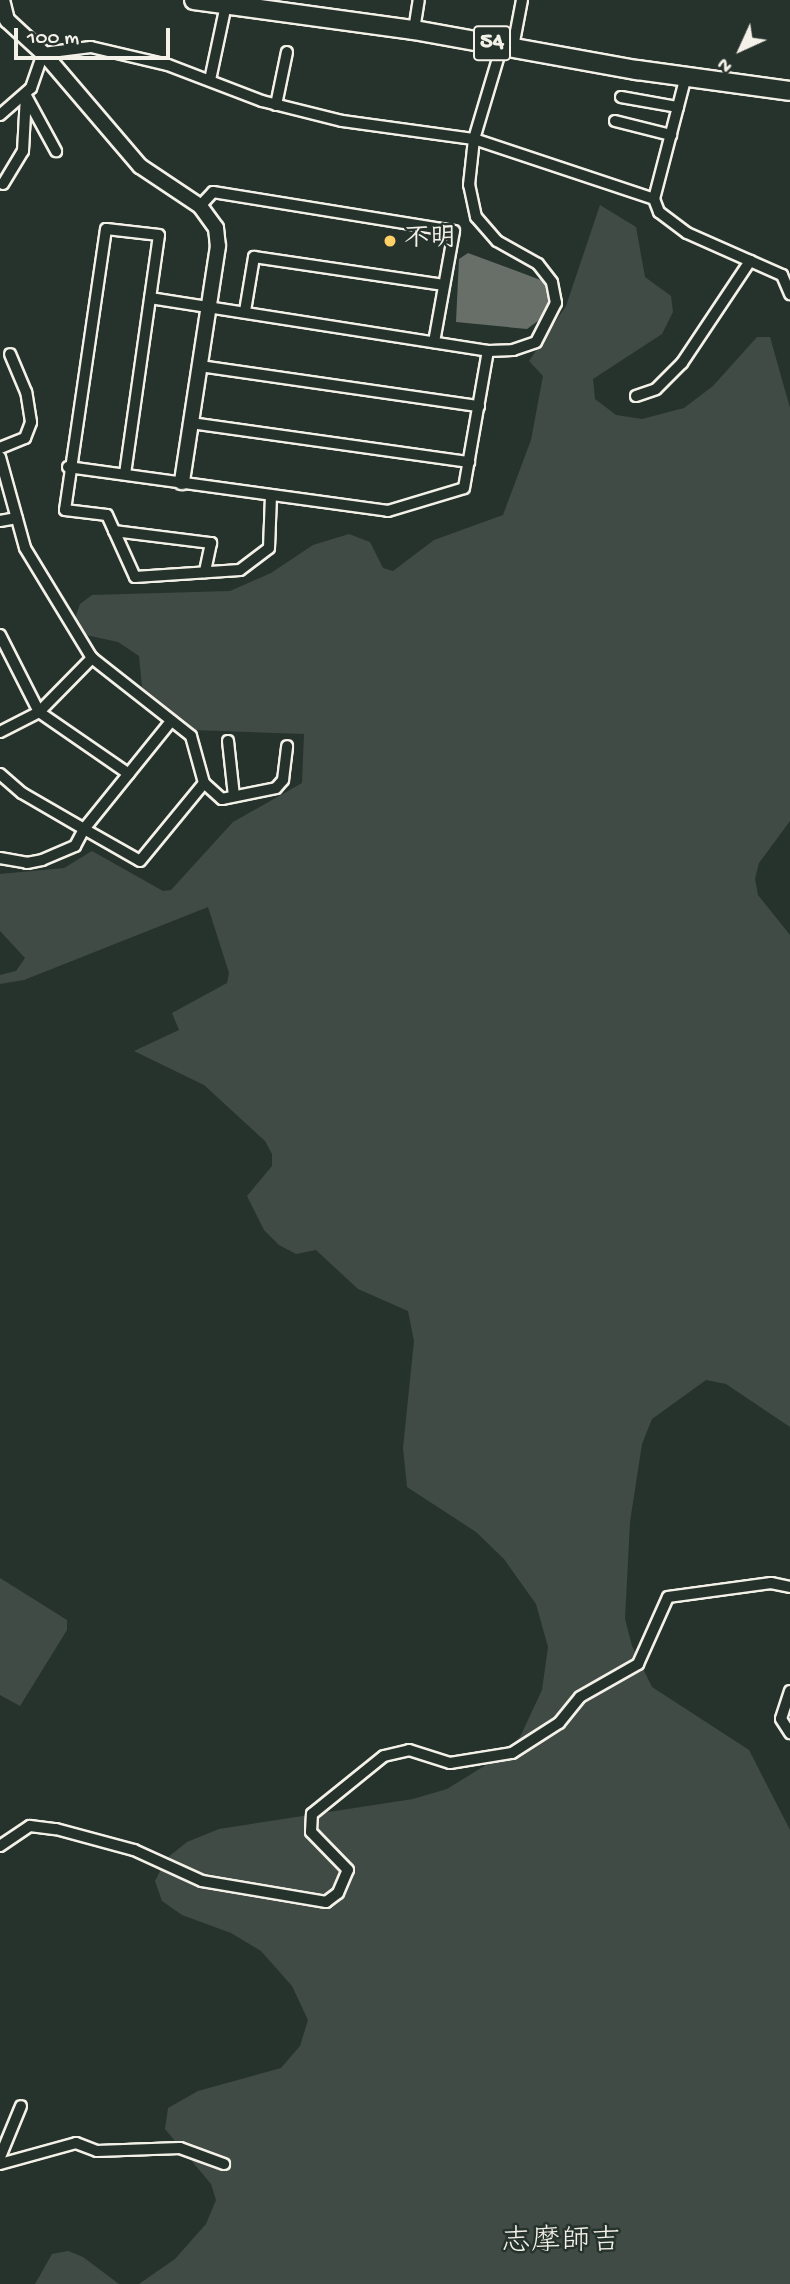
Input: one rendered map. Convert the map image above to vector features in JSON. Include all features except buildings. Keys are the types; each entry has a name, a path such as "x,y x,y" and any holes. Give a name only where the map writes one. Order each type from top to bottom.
{"main road":[{"name":"54","path":"194,0 414,30 790,91"}],"street":[{"path":"2,0 3,23 43,52 140,166 200,206 216,228 218,246 182,482"},
{"path":"414,30 419,0"},
{"path":"150,298 488,351 513,350 536,342 556,303 552,282 538,264 497,241 476,217 469,185 474,139 522,0"},
{"path":"210,80 226,5"},
{"path":"43,52 91,47 210,80 276,105 368,126 474,139 654,199"},
{"path":"3,184 23,151 26,96 43,52"},
{"path":"276,105 287,52"},
{"path":"686,76 654,199 659,212 673,225 782,275 790,294"},
{"path":"0,115 26,96"},
{"path":"26,96 55,150"},
{"path":"621,97 678,107"},
{"path":"615,121 671,135"},
{"path":"200,206 213,192 454,231 434,342"},
{"path":"125,474 159,235 106,229 68,467 65,510 107,515 135,577 240,570 269,548 271,495"},
{"path":"245,311 254,257 444,285"},
{"path":"636,396 656,389 682,363 750,261"},
{"path":"68,467 388,511 464,488 488,351"},
{"path":"0,448 25,438 31,422 26,392 10,354"},
{"path":"200,366 479,406"},
{"path":"191,423 469,462"},
{"path":"0,457 30,557 92,658 194,740 204,783 222,799 280,786 287,746"},
{"path":"0,521 17,518"},
{"path":"114,531 211,543 205,572"},
{"path":"0,635 39,712 129,774"},
{"path":"0,732 39,712 92,658"},
{"path":"0,858 27,863 42,860 75,846 85,829 171,721"},
{"path":"228,741 234,796"},
{"path":"1,776 140,860 204,783"},
{"path":"0,1846 30,1826 56,1829 134,1850 202,1881 326,1902 338,1893 348,1870 311,1832 312,1814 384,1756 409,1750 450,1763 512,1753 559,1723 586,1692 638,1664 668,1597 771,1583 790,1587"},
{"path":"790,1691 781,1719 790,1733"},
{"path":"0,2157 21,2106"},
{"path":"0,2164 76,2143 97,2151 180,2148 224,2164"}],"shaded area":[{"path":"600,205 636,227 645,277 671,296 673,312 662,334 593,379 595,399 616,415 642,419 684,408 713,386 757,337 770,337 790,408 790,821 759,863 755,879 758,895 790,935 790,1427 726,1384 706,1380 652,1419 642,1444 630,1522 625,1619 632,1646 652,1687 749,1750 790,1830 790,2284 139,2284 175,2259 206,2224 216,2200 211,2184 165,2129 168,2108 198,2091 281,2068 300,2046 308,2020 292,1986 261,1951 231,1933 182,1915 162,1901 155,1881 167,1858 187,1842 219,1829 413,1799 447,1789 499,1757 520,1737 542,1690 548,1647 536,1604 504,1559 476,1532 407,1487 403,1448 414,1341 408,1311 358,1289 316,1250 296,1254 279,1245 264,1230 247,1196 272,1166 272,1154 265,1141 204,1085 134,1051 179,1030 172,1013 227,983 229,973 208,907 24,980 0,984 0,975 16,971 25,958 0,931 0,874 64,868 92,851 163,891 171,890 233,822 302,783 304,734 194,730 142,687 139,656 118,642 81,634 75,618 80,604 92,595 230,591 271,573 313,545 349,534 370,542 383,568 393,571 434,540 503,515 531,440 543,376 529,361 566,306"},
{"path":"468,253 546,282 552,296 550,312 527,329 456,322 459,259"},
{"path":"0,1578 67,1620 67,1630 20,1706 0,1695"},
{"path":"68,2251 83,2257 119,2284 35,2284 52,2254"}],"place":[{"name":"不明","path":"390,241"}],"district":[{"name":"志摩師吉","path":"561,2244"}]}
